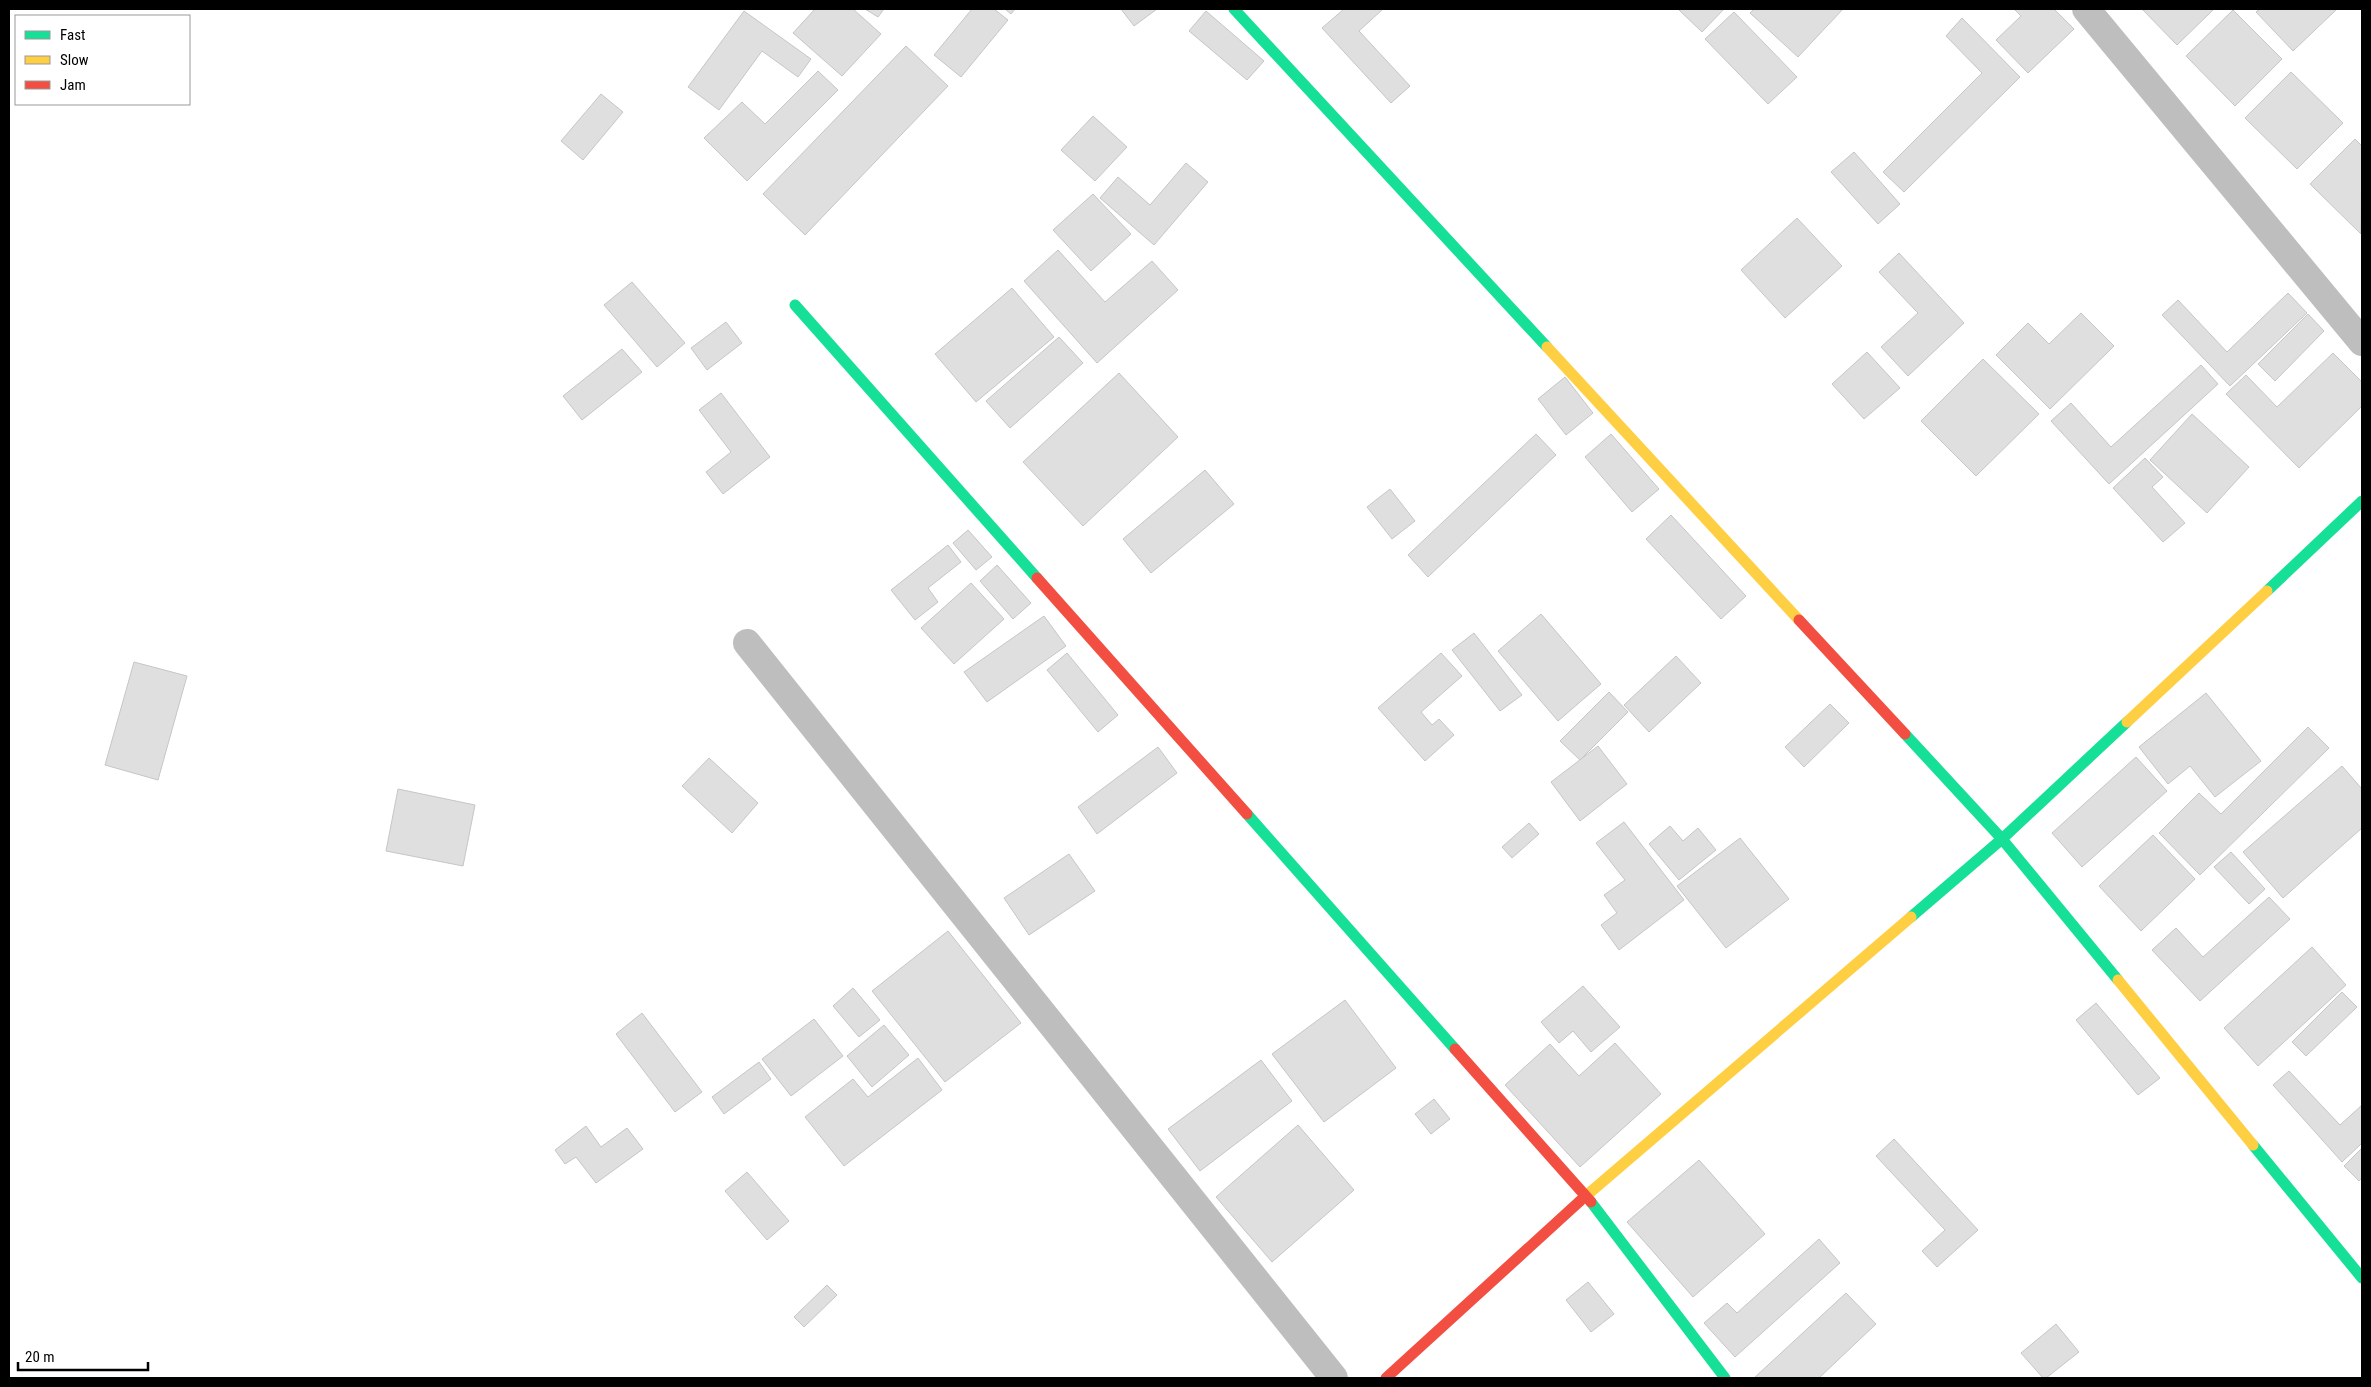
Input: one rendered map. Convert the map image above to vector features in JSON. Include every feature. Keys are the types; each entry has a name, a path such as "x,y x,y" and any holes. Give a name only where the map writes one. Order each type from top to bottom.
{"street":[{"path":"1234,9 2002,839 2362,1278"},
{"path":"2086,9 2362,342"},
{"path":"795,304 1586,1196 1725,1378"},
{"path":"1386,1378 1586,1196 2002,839 2362,502"},
{"path":"747,643 1334,1378"}],"building":[{"path":"815,9 853,9 881,34 842,76 793,33"},
{"path":"865,9 884,9 878,17"},
{"path":"972,9 994,9 1008,20 961,77 934,55"},
{"path":"1005,9 1015,9 1011,14"},
{"path":"1121,9 1157,9 1134,26"},
{"path":"1344,9 1383,9 1359,31 1410,86 1391,103 1322,28"},
{"path":"1678,9 1724,9 1702,32"},
{"path":"1754,9 1843,9 1798,57 1750,13"},
{"path":"2014,9 2054,9 2074,29 2028,73 1996,40 2021,16"},
{"path":"2142,9 2214,9 2177,45"},
{"path":"2260,9 2337,9 2293,51 2256,12"},
{"path":"2233,10 2282,59 2235,106 2186,56"},
{"path":"744,11 811,59 798,77 762,51 719,110 688,87"},
{"path":"1206,11 1264,61 1247,80 1189,31"},
{"path":"1734,12 1797,77 1768,104 1705,39"},
{"path":"1962,18 2020,77 1904,192 1883,172 1982,73 1946,36"},
{"path":"906,46 948,86 805,235 763,194"},
{"path":"818,71 838,90 747,181 704,138 742,102 765,124"},
{"path":"2291,72 2343,123 2297,169 2245,118"},
{"path":"601,94 623,112 583,160 561,141"},
{"path":"1093,116 1127,147 1095,181 1061,150"},
{"path":"2355,139 2362,146 2361,234 2310,184"},
{"path":"1854,152 1900,204 1878,224 1831,172"},
{"path":"1186,163 1208,182 1154,245 1100,198 1118,177 1150,205"},
{"path":"1093,194 1131,234 1091,271 1053,230"},
{"path":"1797,218 1842,266 1785,318 1741,270"},
{"path":"1058,250 1105,302 1152,261 1178,290 1097,363 1024,281"},
{"path":"1899,253 1964,323 1908,376 1881,347 1918,313 1879,272"},
{"path":"632,282 685,343 657,367 604,305"},
{"path":"1012,288 1054,337 976,402 935,354"},
{"path":"2288,293 2307,313 2230,386 2162,315 2178,300 2227,352"},
{"path":"2081,313 2114,346 2050,409 1996,355 2028,323 2049,344"},
{"path":"2308,314 2324,331 2275,381 2258,364"},
{"path":"726,322 742,343 707,370 691,348"},
{"path":"1059,337 1083,363 1010,428 986,401"},
{"path":"622,349 642,372 582,420 563,396"},
{"path":"1867,352 1900,388 1864,419 1832,384"},
{"path":"2333,353 2362,382 2362,406 2299,468 2226,394 2246,375 2277,407"},
{"path":"1983,359 2039,414 1976,476 1921,421"},
{"path":"2201,365 2218,384 2109,484 2051,421 2071,403 2111,447"},
{"path":"1119,373 1178,437 1083,526 1023,462"},
{"path":"1565,377 1593,413 1566,435 1538,399"},
{"path":"721,393 770,457 723,494 706,472 731,452 699,410"},
{"path":"2192,414 2249,467 2207,513 2150,460"},
{"path":"1536,434 1556,455 1428,577 1408,555"},
{"path":"1611,434 1659,489 1632,512 1585,457"},
{"path":"2145,458 2163,477 2152,487 2185,523 2163,542 2113,488"},
{"path":"1205,470 1234,504 1151,573 1123,539"},
{"path":"1390,489 1415,521 1392,539 1367,507"},
{"path":"1671,515 1746,596 1721,619 1646,539"},
{"path":"968,530 992,557 976,570 953,543"},
{"path":"948,545 961,562 928,588 938,602 915,620 891,590"},
{"path":"997,565 1031,603 1013,619 980,581"},
{"path":"971,583 1004,619 954,664 921,628"},
{"path":"1541,614 1601,684 1558,721 1498,651"},
{"path":"1044,616 1066,646 987,702 964,672"},
{"path":"1474,633 1522,695 1500,711 1452,650"},
{"path":"1067,653 1118,715 1098,732 1047,670"},
{"path":"1441,653 1462,676 1421,712 1432,725 1439,719 1454,735 1425,761 1378,708"},
{"path":"1676,656 1701,683 1649,732 1624,705"},
{"path":"134,662 187,676 158,780 105,765"},
{"path":"1609,692 1628,712 1580,760 1560,741"},
{"path":"2206,693 2261,761 2215,797 2190,766 2168,784 2139,747"},
{"path":"1830,704 1849,723 1804,767 1785,747"},
{"path":"2308,727 2329,748 2200,875 2159,833 2199,793 2221,814"},
{"path":"1598,746 1627,784 1580,821 1551,782"},
{"path":"1158,747 1177,773 1097,834 1078,807"},
{"path":"2136,757 2167,791 2082,867 2052,833"},
{"path":"709,758 758,803 732,833 682,786"},
{"path":"2342,766 2362,789 2362,828 2283,898 2243,852"},
{"path":"398,789 475,805 463,866 386,851"},
{"path":"1624,822 1684,900 1619,950 1601,925 1617,913 1604,895 1625,880 1596,843"},
{"path":"1529,823 1539,834 1512,858 1502,847"},
{"path":"1670,826 1683,841 1698,828 1716,850 1679,880 1649,844"},
{"path":"2153,835 2195,879 2141,931 2099,886"},
{"path":"1740,838 1789,899 1726,948 1677,886"},
{"path":"2231,852 2265,889 2249,904 2214,867"},
{"path":"1069,854 1095,891 1029,935 1004,898"},
{"path":"2269,897 2290,919 2200,1001 2152,950 2176,928 2203,957"},
{"path":"948,931 1021,1023 945,1082 872,991"},
{"path":"2312,947 2346,985 2258,1066 2224,1028"},
{"path":"1583,986 1620,1027 1591,1052 1573,1031 1559,1043 1541,1022"},
{"path":"853,988 880,1020 859,1037 833,1006"},
{"path":"2342,992 2357,1007 2306,1056 2292,1042"},
{"path":"1345,1000 1396,1068 1324,1122 1272,1054"},
{"path":"2096,1003 2160,1078 2138,1095 2076,1020"},
{"path":"642,1013 702,1092 675,1112 616,1034"},
{"path":"814,1019 843,1056 791,1096 762,1059"},
{"path":"884,1025 909,1055 872,1087 847,1056"},
{"path":"1615,1043 1661,1094 1580,1167 1505,1085 1550,1044 1579,1076"},
{"path":"918,1058 942,1090 844,1166 805,1117 853,1079 868,1097"},
{"path":"1261,1060 1292,1101 1200,1171 1168,1129"},
{"path":"759,1062 771,1079 724,1114 712,1097"},
{"path":"2289,1071 2340,1125 2362,1105 2362,1143 2342,1162 2273,1085"},
{"path":"1434,1099 1450,1119 1431,1134 1415,1114"},
{"path":"1298,1125 1354,1190 1272,1262 1216,1197"},
{"path":"586,1126 601,1147 627,1128 643,1149 596,1183 576,1157 565,1164 555,1150"},
{"path":"1894,1139 1978,1230 1937,1267 1922,1251 1945,1230 1876,1156"},
{"path":"2362,1148 2362,1178 2359,1181 2344,1166"},
{"path":"1699,1160 1765,1234 1693,1297 1627,1222"},
{"path":"747,1172 789,1221 767,1240 725,1191"},
{"path":"1819,1239 1840,1263 1735,1357 1704,1323 1727,1303 1737,1313"},
{"path":"1588,1282 1614,1314 1591,1332 1566,1300"},
{"path":"827,1285 837,1295 804,1327 794,1317"},
{"path":"1846,1293 1876,1324 1819,1378 1754,1378"},
{"path":"2056,1324 2079,1352 2046,1378 2043,1378 2021,1353"}],"traffic: fast":[{"path":"1234,9 1547,347"},
{"path":"795,305 1037,578"},
{"path":"2267,591 2362,501"},
{"path":"1911,917 2002,839 2127,722"},
{"path":"1905,734 2002,839 2118,980"},
{"path":"1247,814 1455,1049"},
{"path":"2253,1145 2362,1278"},
{"path":"1591,1202 1725,1378"}],"traffic: slow":[{"path":"1547,347 1799,620"},
{"path":"2127,722 2267,591"},
{"path":"1580,1201 1911,917"},
{"path":"2118,980 2253,1145"}],"traffic: jam":[{"path":"1037,578 1247,814"},
{"path":"1799,620 1905,734"},
{"path":"1455,1049 1591,1202"},
{"path":"1386,1378 1580,1201"}]}
